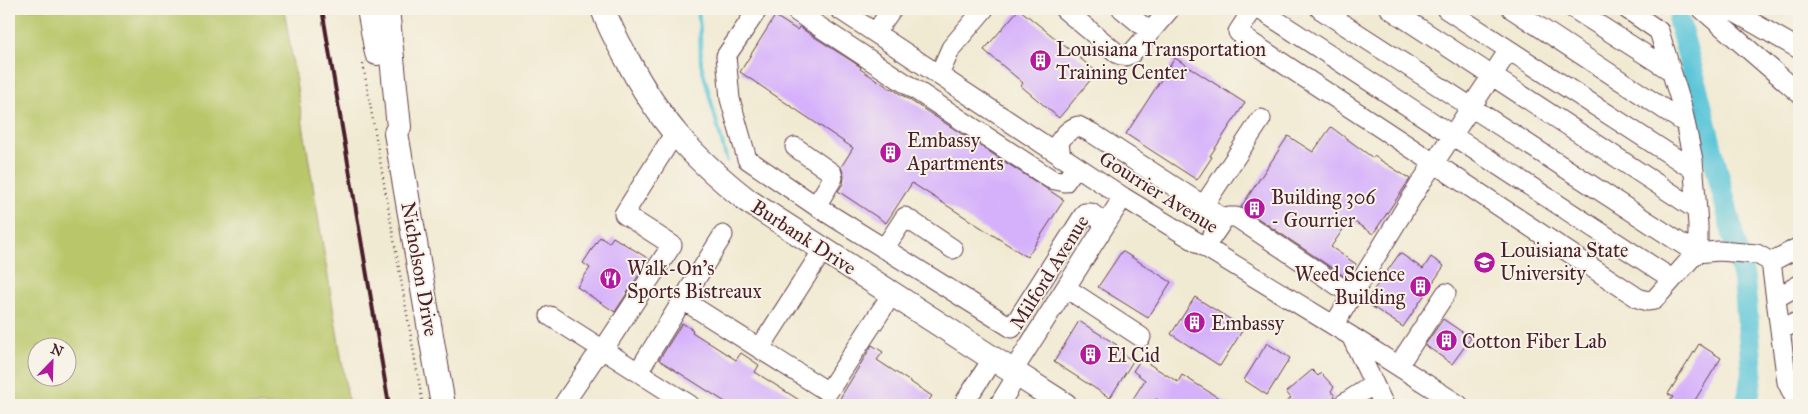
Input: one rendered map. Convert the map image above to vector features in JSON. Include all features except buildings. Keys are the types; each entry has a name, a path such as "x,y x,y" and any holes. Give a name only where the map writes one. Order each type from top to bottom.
{"main road":[{"name":"Nicholson Drive","path":"370,9 390,128 396,133"},
{"name":"Nicholson Drive","path":"387,9 399,127 396,133 443,405"},
{"name":"Burbank Drive","path":"602,9 642,89 674,134 700,161 748,201 1065,405"}],"street":[{"path":"758,9 726,56 730,99 747,159 816,206 1032,342"},
{"path":"796,9 797,12 1051,179 1065,182 1069,162 1059,142 1064,135 1078,126 1092,133 1224,219"},
{"name":"Gourrier Avenue","path":"839,9 1122,197 1351,336 1459,405"},
{"path":"875,33 892,9"},
{"path":"939,75 951,48 984,9"},
{"path":"1064,9 1118,54 1125,56 1131,54 1170,9"},
{"path":"1122,9 1150,32"},
{"path":"1253,9 1238,32 1243,37 1638,298 1647,301 1654,300 1696,252 1698,240 1697,210 1694,170 1685,123 1659,31 1627,9"},
{"path":"1259,9 1672,279"},
{"path":"1320,9 1696,252 1719,251 1757,254 1771,262"},
{"path":"1390,9 1697,210"},
{"path":"1446,9 1694,170"},
{"path":"1512,9 1685,123"},
{"path":"1574,9 1671,72"},
{"path":"1702,9 1799,93"},
{"path":"1729,9 1799,49"},
{"path":"1334,326 1434,163 1509,50"},
{"path":"895,76 909,56"},
{"path":"964,122 978,101"},
{"path":"1204,205 1261,119"},
{"path":"563,405 594,359 603,350 672,245 624,214 674,134"},
{"path":"795,147 832,173 833,178 816,206"},
{"name":"Milford Avenue","path":"999,405 1032,342 1122,197"},
{"path":"1012,328 1085,214 1091,213 1106,224"},
{"path":"884,249 905,217 953,249"},
{"path":"1204,247 1224,219 1229,217 1236,218 1352,296"},
{"path":"638,372 723,235"},
{"path":"1771,262 1799,247"},
{"path":"760,348 823,250"},
{"path":"1771,262 1780,330 1792,362 1787,382 1797,400"},
{"path":"1776,298 1799,285"},
{"path":"1066,288 1142,337"},
{"path":"1398,366 1446,293"},
{"path":"683,300 828,392 892,294"},
{"path":"550,316 690,405"},
{"path":"1780,330 1799,321"},
{"path":"1351,336 1384,405"},
{"path":"963,405 993,358"},
{"path":"1342,405 1374,384"}],"path":[{"path":"362,57 422,405"}],"green space":[{"path":"9,9 284,9 349,405 9,405"}],"waterway":[{"path":"698,9 701,64 727,161"},
{"path":"1679,22 1744,279 1752,371 1747,405"}],"railway":[{"path":"322,9 389,405"}],"place":[{"name":"Louisiana Transportation Training Center","path":"1040,61"},
{"name":"Embassy Apartments","path":"891,152"},
{"name":"Building 306 - Gourrier","path":"1255,208"},
{"name":"Louisiana State University","path":"1484,262"},
{"name":"Walk-On's Sports Bistreaux","path":"611,279"},
{"name":"Weed Science Building","path":"1421,286"},
{"name":"Embassy","path":"1195,323"},
{"name":"Cotton Fiber Lab","path":"1446,341"},
{"name":"El Cid","path":"1091,355"}]}
